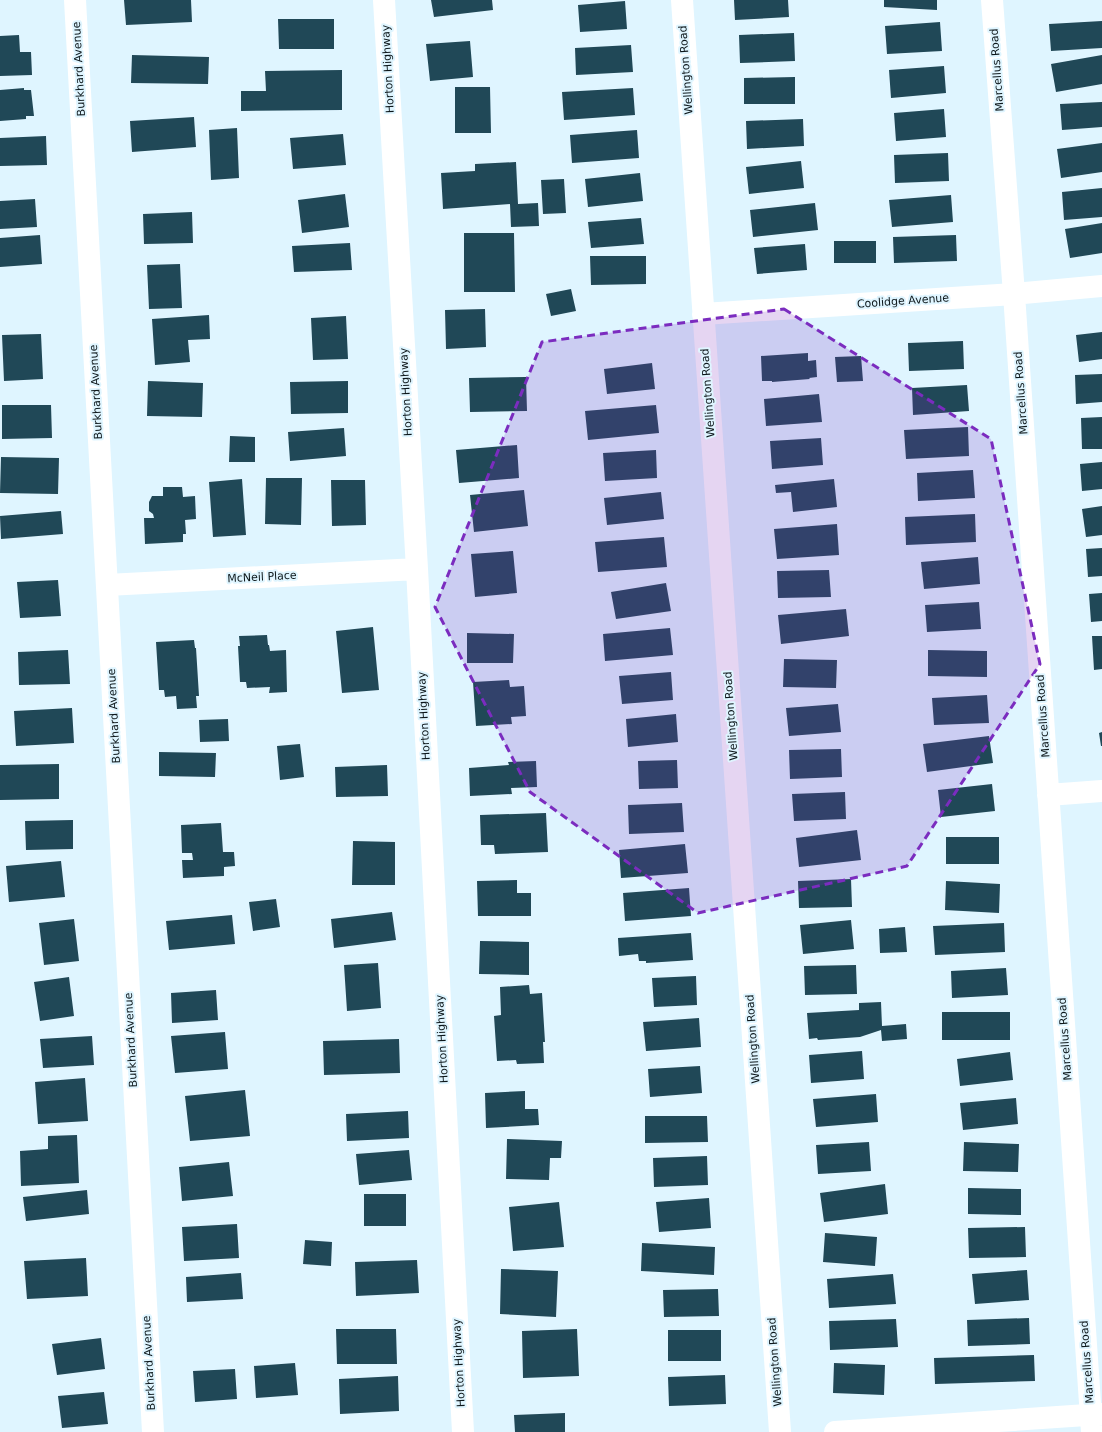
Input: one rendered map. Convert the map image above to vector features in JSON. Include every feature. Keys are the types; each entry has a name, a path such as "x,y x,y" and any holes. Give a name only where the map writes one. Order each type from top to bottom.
{"street":[{"name":"Burkhard Avenue","path":"75,0 153,1432"},
{"name":"Horton Highway","path":"384,0 463,1432"},
{"name":"Wellington Road","path":"682,0 780,1432"},
{"name":"Marcellus Road","path":"992,0 1014,294 1048,795 1095,1420"},
{"name":"Coolidge Avenue","path":"703,314 1014,294 1102,286"},
{"name":"McNeil Place","path":"107,585 416,569"},
{"path":"1048,795 1102,791"},
{"path":"835,1432 1095,1420"}],"highlighted area":[{"path":"784,309 991,439 1040,664 907,866 698,913 530,792 435,607 542,342"}],"building":[{"path":"124,0 191,0 192,22 126,25"},
{"path":"431,0 492,0 493,10 434,17"},
{"path":"734,0 788,0 789,17 735,20"},
{"path":"884,0 937,0 937,10 884,7"},
{"path":"625,1 627,29 580,32 578,5"},
{"path":"278,19 334,19 334,49 279,49"},
{"path":"1102,21 1102,48 1051,51 1049,24"},
{"path":"940,22 942,51 887,54 885,26"},
{"path":"794,33 795,61 740,63 739,35"},
{"path":"19,35 20,52 31,52 32,75 0,76 0,36"},
{"path":"470,41 473,77 430,81 426,44"},
{"path":"631,45 633,72 576,75 575,48"},
{"path":"132,55 209,57 208,84 131,83"},
{"path":"1102,55 1102,84 1056,92 1051,64"},
{"path":"944,66 946,93 891,98 889,70"},
{"path":"342,70 342,110 241,111 241,91 266,91 265,71"},
{"path":"795,77 795,104 744,104 744,78"},
{"path":"455,87 490,87 491,133 455,133"},
{"path":"24,88 24,90 31,90 34,116 26,116 26,119 0,121 0,90"},
{"path":"633,88 635,115 564,120 562,92"},
{"path":"1102,102 1102,127 1062,130 1060,104"},
{"path":"944,109 946,137 896,141 894,113"},
{"path":"194,117 196,147 132,152 130,121"},
{"path":"803,119 804,146 747,149 746,121"},
{"path":"237,128 239,178 211,180 209,130"},
{"path":"637,130 639,158 572,163 570,135"},
{"path":"343,134 346,165 293,169 290,138"},
{"path":"46,136 47,165 0,166 0,138"},
{"path":"1102,143 1102,172 1061,178 1057,149"},
{"path":"948,153 949,181 895,183 894,155"},
{"path":"801,161 804,188 749,194 746,167"},
{"path":"516,162 518,204 538,203 539,226 511,227 510,204 443,209 441,173 475,171 475,164"},
{"path":"640,173 643,201 588,207 585,179"},
{"path":"564,179 566,213 543,214 541,180"},
{"path":"1102,188 1102,217 1064,220 1062,192"},
{"path":"345,194 349,227 302,233 298,200"},
{"path":"951,195 953,222 892,227 889,200"},
{"path":"35,199 37,227 0,229 0,201"},
{"path":"815,203 818,230 753,237 750,210"},
{"path":"192,212 193,243 144,244 143,214"},
{"path":"641,218 644,244 591,248 588,222"},
{"path":"1102,223 1102,253 1070,258 1065,229"},
{"path":"464,233 514,233 515,292 464,292"},
{"path":"40,235 42,264 0,267 0,238"},
{"path":"956,235 957,261 894,263 893,237"},
{"path":"834,241 876,241 876,263 834,263"},
{"path":"350,243 352,270 294,272 292,246"},
{"path":"805,244 807,270 757,274 754,248"},
{"path":"590,256 646,256 646,284 591,285"},
{"path":"180,264 182,308 149,309 147,265"},
{"path":"571,289 576,311 551,316 546,294"},
{"path":"485,309 486,347 446,349 445,310"},
{"path":"209,315 210,339 188,340 190,362 155,365 152,319"},
{"path":"346,316 348,359 313,360 311,318"},
{"path":"1102,332 1102,359 1079,362 1076,335"},
{"path":"41,334 43,379 4,381 2,335"},
{"path":"963,341 964,369 909,371 908,343"},
{"path":"808,353 808,361 816,360 817,377 809,378 810,379 772,382 762,381 761,356"},
{"path":"861,356 863,381 837,382 835,357"},
{"path":"652,363 655,389 607,394 604,369"},
{"path":"1102,374 1102,402 1076,404 1075,375"},
{"path":"526,377 527,411 470,412 469,378"},
{"path":"148,381 203,383 202,417 147,416"},
{"path":"348,381 348,413 291,414 290,382"},
{"path":"967,385 969,411 913,415 912,388"},
{"path":"819,394 822,422 766,426 764,399"},
{"path":"2,405 51,405 52,438 2,439"},
{"path":"656,405 659,433 588,440 585,411"},
{"path":"1102,417 1102,449 1082,449 1081,418"},
{"path":"968,427 969,456 906,459 904,430"},
{"path":"344,428 346,456 290,461 288,432"},
{"path":"230,436 255,437 255,462 229,462"},
{"path":"821,438 823,465 772,469 770,441"},
{"path":"517,445 519,478 459,483 456,450"},
{"path":"656,450 657,478 605,481 603,453"},
{"path":"1,457 59,458 58,494 0,493"},
{"path":"1102,462 1102,489 1082,491 1080,464"},
{"path":"973,470 975,498 918,501 917,473"},
{"path":"266,478 302,478 301,525 265,524"},
{"path":"242,479 246,535 213,537 209,482"},
{"path":"834,479 837,507 793,512 791,492 776,493 775,485"},
{"path":"331,480 365,480 366,525 332,526"},
{"path":"163,487 182,487 183,497 195,496 196,519 185,520 186,534 183,534 183,542 145,544 144,518 154,518 153,514 149,511 149,502 152,496 163,496"},
{"path":"524,490 528,526 474,532 470,495"},
{"path":"661,492 664,519 607,525 604,498"},
{"path":"1102,506 1102,535 1086,537 1082,509"},
{"path":"61,511 63,534 1,539 0,516"},
{"path":"975,514 976,542 906,545 905,517"},
{"path":"837,524 839,555 777,559 774,529"},
{"path":"664,537 667,567 598,572 595,542"},
{"path":"1102,548 1102,576 1088,577 1086,549"},
{"path":"513,551 517,593 475,597 471,554"},
{"path":"978,557 980,584 924,589 921,562"},
{"path":"829,570 831,597 778,598 777,571"},
{"path":"58,580 61,616 20,618 17,582"},
{"path":"666,583 671,611 616,619 611,592"},
{"path":"1102,593 1102,621 1091,622 1089,594"},
{"path":"979,602 981,629 927,632 925,605"},
{"path":"846,609 849,636 781,644 778,615"},
{"path":"373,627 379,690 342,693 336,631"},
{"path":"670,628 673,655 605,661 603,634"},
{"path":"467,633 514,634 513,663 467,663"},
{"path":"267,635 270,651 286,650 287,692 269,693 270,687 247,688 246,682 240,682 238,646 240,646 239,636"},
{"path":"1092,636 1102,636 1102,669 1094,670"},
{"path":"194,640 196,648 199,696 196,696 197,708 177,709 176,696 165,697 164,690 159,690 156,642"},
{"path":"68,650 70,684 19,685 18,652"},
{"path":"928,650 987,651 987,677 928,676"},
{"path":"784,659 837,660 836,688 783,687"},
{"path":"671,672 673,700 622,704 619,676"},
{"path":"509,680 510,687 524,686 526,716 511,717 512,724 476,726 473,682"},
{"path":"987,695 989,723 934,725 932,698"},
{"path":"838,704 841,732 789,736 786,708"},
{"path":"72,708 74,743 16,746 14,711"},
{"path":"676,714 678,742 628,747 626,719"},
{"path":"228,719 229,741 200,742 199,720"},
{"path":"1102,732 1102,746 1101,746 1099,733"},
{"path":"989,736 993,763 927,772 923,744"},
{"path":"300,744 304,777 280,780 277,746"},
{"path":"841,749 842,777 790,779 789,750"},
{"path":"159,752 216,753 215,777 159,776"},
{"path":"677,760 678,788 639,789 638,761"},
{"path":"536,761 537,787 511,788 512,794 470,796 469,768 509,765 508,762"},
{"path":"59,764 59,799 0,800 0,765"},
{"path":"387,765 388,796 336,797 335,767"},
{"path":"992,784 995,811 941,817 938,790"},
{"path":"845,792 846,819 794,821 792,794"},
{"path":"682,803 684,832 629,834 628,805"},
{"path":"546,813 548,852 495,854 494,845 481,845 480,815"},
{"path":"73,820 73,849 26,850 25,821"},
{"path":"221,823 223,852 234,852 235,866 224,867 224,876 183,878 182,860 193,860 192,853 182,853 181,825"},
{"path":"857,830 861,860 799,867 796,838"},
{"path":"946,837 999,837 999,864 946,864"},
{"path":"353,841 395,842 395,885 352,885"},
{"path":"685,844 688,873 621,878 619,850"},
{"path":"61,861 65,897 9,902 6,866"},
{"path":"851,879 852,907 799,908 798,881"},
{"path":"517,880 517,893 531,893 531,916 478,916 477,881"},
{"path":"946,881 1000,884 999,913 945,910"},
{"path":"689,888 691,916 625,921 623,893"},
{"path":"276,899 280,927 253,931 249,902"},
{"path":"392,912 396,940 334,948 331,919"},
{"path":"232,915 235,944 169,950 166,921"},
{"path":"74,919 79,961 44,965 39,923"},
{"path":"851,920 854,949 803,954 800,925"},
{"path":"1004,923 1005,952 935,955 933,926"},
{"path":"905,927 907,952 880,953 879,929"},
{"path":"691,933 693,960 646,963 646,961 639,961 638,954 619,956 618,938"},
{"path":"480,941 529,942 529,975 479,974"},
{"path":"378,963 381,1008 347,1011 344,965"},
{"path":"856,965 857,994 805,995 804,966"},
{"path":"1006,968 1008,995 952,998 951,971"},
{"path":"696,976 697,1005 654,1007 652,978"},
{"path":"69,977 74,1016 40,1021 34,982"},
{"path":"529,985 530,994 542,993 545,1042 543,1042 544,1063 517,1064 516,1060 497,1061 494,1016 501,1015 500,987"},
{"path":"216,990 218,1020 172,1023 171,993"},
{"path":"881,1002 882,1026 906,1024 907,1039 882,1041 881,1030 860,1037 818,1040 817,1038 809,1039 807,1013 859,1010 859,1003"},
{"path":"942,1012 1010,1012 1010,1040 942,1040"},
{"path":"699,1018 701,1047 646,1051 643,1022"},
{"path":"225,1032 228,1069 175,1073 171,1036"},
{"path":"92,1036 94,1065 43,1068 40,1039"},
{"path":"399,1039 400,1073 324,1075 323,1041"},
{"path":"862,1051 864,1079 811,1083 809,1055"},
{"path":"1010,1052 1013,1080 960,1086 957,1059"},
{"path":"700,1066 702,1093 650,1097 648,1069"},
{"path":"85,1078 88,1121 38,1124 35,1082"},
{"path":"245,1090 250,1136 190,1141 185,1096"},
{"path":"525,1091 525,1109 538,1109 539,1125 486,1128 485,1093"},
{"path":"876,1094 878,1122 816,1127 813,1099"},
{"path":"1016,1098 1018,1124 963,1130 960,1103"},
{"path":"408,1111 409,1138 347,1141 346,1114"},
{"path":"645,1116 707,1116 708,1142 645,1143"},
{"path":"77,1135 79,1183 21,1186 20,1151 48,1149 48,1136"},
{"path":"507,1139 562,1141 561,1158 550,1158 549,1180 506,1179"},
{"path":"869,1142 871,1171 818,1174 816,1145"},
{"path":"964,1142 1019,1144 1018,1172 963,1171"},
{"path":"409,1150 412,1180 359,1185 356,1154"},
{"path":"707,1156 708,1185 654,1187 653,1158"},
{"path":"229,1162 233,1196 182,1201 179,1167"},
{"path":"885,1184 888,1214 824,1222 820,1193"},
{"path":"968,1188 1021,1189 1021,1215 968,1214"},
{"path":"87,1190 89,1214 26,1221 23,1197"},
{"path":"364,1194 406,1194 406,1226 364,1226"},
{"path":"709,1198 711,1228 659,1232 656,1202"},
{"path":"559,1202 564,1247 513,1251 509,1207"},
{"path":"237,1224 239,1258 184,1261 182,1227"},
{"path":"1025,1227 1026,1257 969,1258 968,1228"},
{"path":"825,1233 877,1237 875,1266 823,1262"},
{"path":"305,1240 332,1242 331,1266 303,1264"},
{"path":"642,1243 715,1247 714,1275 641,1271"},
{"path":"86,1258 88,1296 27,1299 24,1261"},
{"path":"417,1260 419,1293 356,1296 355,1262"},
{"path":"501,1269 558,1271 556,1317 500,1314"},
{"path":"1027,1270 1029,1300 975,1304 972,1274"},
{"path":"241,1273 243,1299 187,1302 186,1277"},
{"path":"893,1274 896,1304 829,1308 827,1279"},
{"path":"718,1289 719,1316 664,1317 663,1290"},
{"path":"1029,1318 1030,1344 968,1346 967,1320"},
{"path":"896,1319 898,1347 830,1350 829,1321"},
{"path":"336,1329 396,1329 397,1364 337,1364"},
{"path":"577,1329 579,1376 523,1378 522,1331"},
{"path":"668,1330 721,1330 721,1361 668,1361"},
{"path":"101,1338 105,1369 57,1375 52,1344"},
{"path":"1034,1355 1035,1381 935,1384 934,1358"},
{"path":"295,1363 298,1395 256,1398 254,1366"},
{"path":"834,1363 885,1365 884,1395 833,1393"},
{"path":"235,1369 237,1399 195,1402 193,1371"},
{"path":"725,1375 726,1404 669,1406 668,1377"},
{"path":"398,1376 399,1411 340,1414 339,1379"},
{"path":"104,1392 108,1424 62,1428 58,1396"},
{"path":"565,1413 565,1432 515,1432 514,1415"}]}
